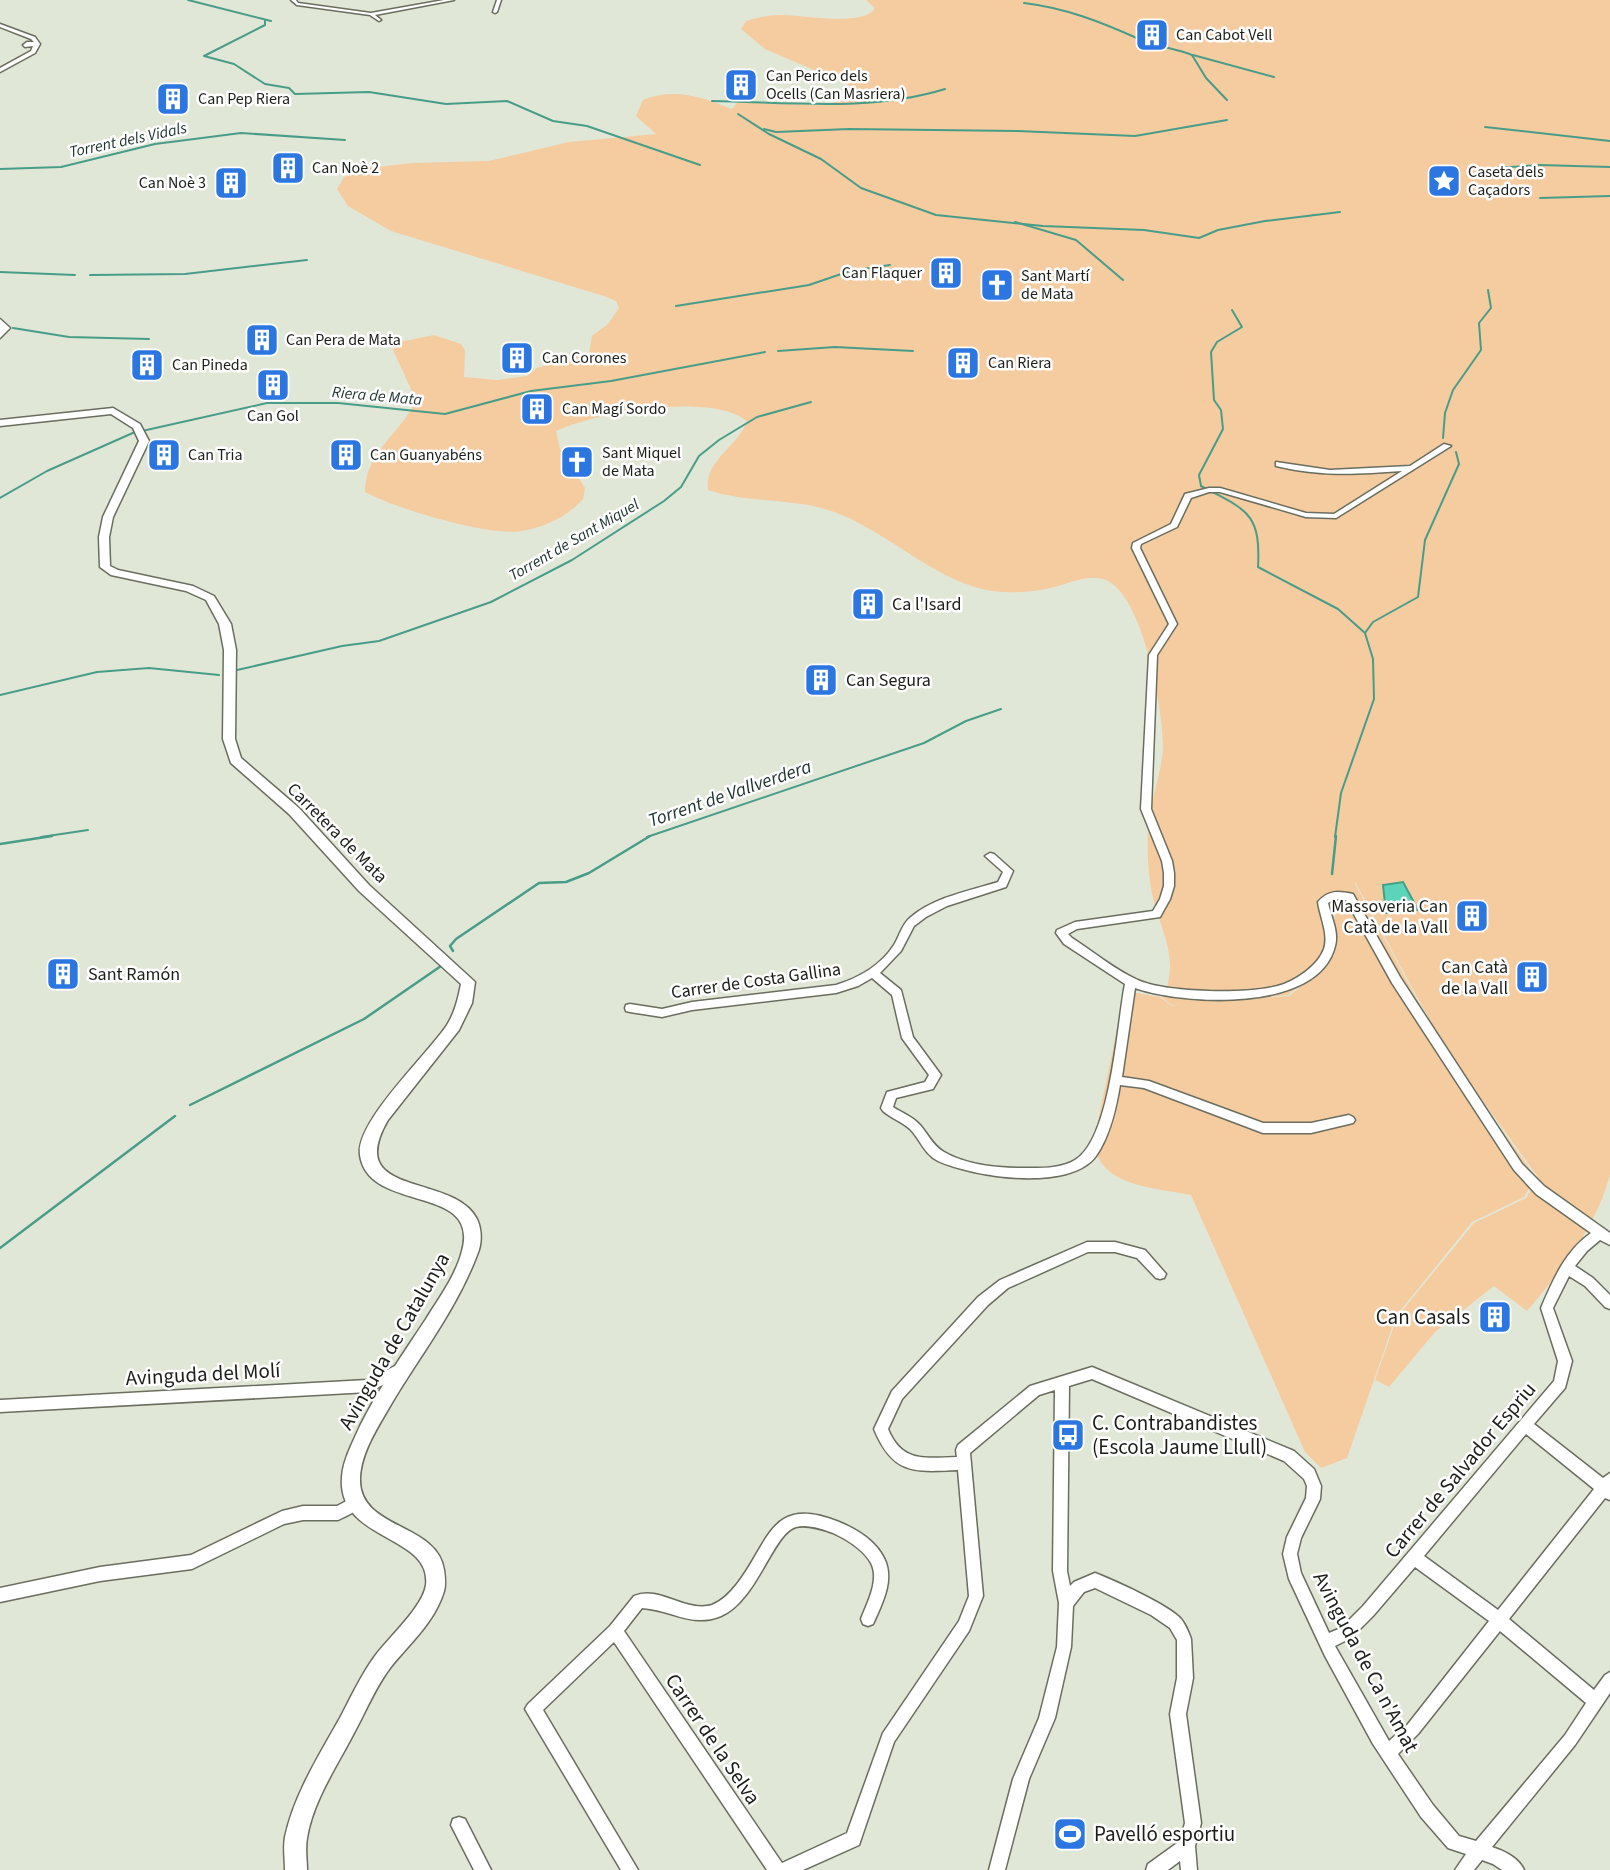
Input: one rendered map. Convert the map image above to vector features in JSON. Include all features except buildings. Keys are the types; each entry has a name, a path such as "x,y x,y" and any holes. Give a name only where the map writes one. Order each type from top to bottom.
{"street":[{"path":"293,0 297,4 334,11 371,14 452,0"},
{"path":"334,11 333,2 338,0"},
{"path":"495,12 499,0"},
{"path":"371,14 379,20"},
{"path":"2,27 33,37 37,45"},
{"path":"0,69 29,51 27,45 30,40 14,30"},
{"path":"27,45 37,45"},
{"path":"0,69 33,52 37,45"},
{"path":"0,322 6,328 0,335"},
{"name":"Carretera de Mata","path":"0,423 113,411 124,416 140,431 143,446 123,479 108,517 104,537 105,567 115,573 189,588 210,598 226,624 230,650 229,739 234,761 294,811 364,888 468,982 470,996 460,1015 388,1110 369,1142 367,1153"},
{"path":"1447,446 1336,516 1306,515 1220,490 1197,492 1184,502 1180,519 1174,525 1136,545 1173,624 1153,655 1146,809 1153,833 1169,864 1172,878 1156,914 1075,926 1065,928 1061,933 1068,941 1131,981 1177,993 1270,992 1303,979 1326,955 1331,943 1324,906 1326,898 1340,894 1349,897 1411,1004 1518,1167 1540,1190 1605,1237"},
{"path":"1279,464 1296,469 1350,475 1413,468"},
{"path":"990,856 1008,871 1002,884 946,904 911,922 896,949 873,973 897,993 908,1038 935,1075 929,1086 891,1095 887,1108 916,1128 925,1145 940,1156 999,1172 1046,1172 1076,1165 1090,1155 1101,1133 1114,1080 1131,981"},
{"name":"Carrer de Costa Gallina","path":"631,1008 662,1013 692,1006 836,989 858,983 873,973"},
{"path":"1114,1080 1145,1083 1263,1128 1311,1128 1349,1120"},
{"name":"Avinguda de Catalunya","path":"356,1503 350,1480 358,1448 404,1366 465,1268 473,1245 473,1226 461,1209 445,1200 408,1191 380,1174 371,1165 367,1153"},
{"name":"Carrer de Salvador Espriu","path":"1326,1642 1346,1633 1415,1556 1560,1384 1565,1361 1547,1308 1578,1250 1605,1237"},
{"path":"784,1870 853,1839 888,1738 972,1611 976,1578 964,1463 904,1462 887,1448 881,1429 897,1395 983,1301 1004,1284 1087,1247 1115,1247 1141,1254 1160,1274"},
{"path":"1567,1268 1589,1282 1610,1303"},
{"name":"Avinguda del Molí","path":"0,1406 369,1386 404,1366"},
{"name":"Avinguda de Ca n'Amat","path":"964,1463 963,1450 978,1434 1035,1390 1092,1373 1289,1456 1309,1474 1314,1486 1313,1499 1294,1537 1290,1554 1294,1574 1326,1642 1388,1753 1427,1811 1454,1842 1498,1857 1516,1870"},
{"path":"997,1870 1021,1779 1047,1718 1064,1647 1066,1603 1060,1571 1062,1382"},
{"path":"1388,1753 1413,1729 1608,1487 1525,1425"},
{"path":"0,1595 100,1574 192,1562 282,1518 303,1513 338,1513 356,1503 368,1520 418,1545 433,1559 436,1585 426,1609 378,1668 306,1806 295,1840 296,1870"},
{"path":"629,1870 533,1709 615,1631 639,1601 656,1600 681,1613 701,1614 720,1609 737,1595 786,1524 799,1517 815,1520 867,1543 880,1564 880,1587 868,1619"},
{"path":"1415,1556 1499,1620 1596,1701"},
{"path":"1066,1603 1079,1587 1095,1580 1156,1610 1175,1623 1184,1639 1185,1657 1178,1714 1193,1823 1187,1846 1189,1870"},
{"name":"Carrer de la Selva","path":"615,1631 777,1870"},
{"path":"1463,1870 1570,1740 1610,1680"},
{"path":"459,1825 483,1870"},
{"path":"1154,1870 1187,1846"}],"shaded area":[{"path":"866,0 1610,0 1610,1174 1587,1230 1565,1264 1527,1311 1494,1286 1435,1332 1389,1387 1375,1380 1397,1317 1474,1223 1526,1198 1538,1177 1447,1052 1355,882 1336,902 1322,968 1288,995 1172,1005 1163,998 1168,985 1170,961 1152,893 1148,846 1149,818 1162,754 1162,728 1155,681 1140,629 1131,607 1119,590 1106,580 1092,578 1033,591 990,591 946,575 874,531 837,513 805,505 708,490 711,470 737,439 747,421 730,412 708,408 682,406 625,412 598,417 556,431 560,449 585,488 583,499 563,516 531,529 507,532 466,526 419,513 365,492 371,465 377,454 410,412 416,400 393,350 400,342 434,335 461,344 465,350 464,377 497,380 527,376 537,368 589,353 592,336 608,324 619,308 616,301 604,296 391,231 348,206 337,189 344,177 368,168 413,163 489,161 569,142 656,134 636,116 643,100 665,94 699,97 732,109 737,103 747,102 818,105 855,99 858,94 849,85 765,49 741,29 746,21 771,16 830,19 858,17 875,8"},
{"path":"1354,882 1446,1053 1536,1177 1524,1197 1472,1222 1396,1316 1347,1458 1321,1468 1305,1452 1191,1195 1137,1185 1112,1173 1103,1165 1097,1154 1096,1131 1125,991 1160,997 1172,1006 1189,1002 1289,996 1323,969 1338,902"}],"water":[{"path":"1403,882 1418,910 1386,913 1383,885"}],"waterway":[{"path":"188,0 271,21"},
{"path":"1024,3 1069,12 1145,42 1192,55 1206,78 1227,100"},
{"path":"265,20 265,25 204,56 234,64 265,84 289,88 295,94 369,92 446,104 507,101 553,121 587,126 700,165"},
{"path":"1193,55 1274,77"},
{"path":"712,101 859,103 888,101 945,89"},
{"path":"738,114 769,134 821,159 861,188 936,215 1021,224"},
{"path":"764,129 776,132 849,129 1018,131 1135,136 1227,120"},
{"path":"1485,127 1610,141"},
{"name":"Torrent dels Vidals","path":"0,169 61,167 155,144 241,133 345,140"},
{"path":"1495,168 1540,165 1610,167"},
{"path":"1540,198 1610,196"},
{"path":"1021,224 1144,230 1199,238 1218,230 1265,221 1340,212"},
{"path":"1015,222 1021,224"},
{"path":"1021,224 1076,240 1123,280"},
{"path":"90,275 185,274 307,260"},
{"path":"676,306 809,285 850,271 890,265"},
{"path":"0,272 75,275"},
{"path":"1443,438 1445,413 1453,390 1481,350 1479,323 1491,308 1488,290"},
{"path":"1232,310 1242,327 1217,342 1211,352 1214,400 1221,410 1223,429 1199,475 1201,486 1248,515 1257,535 1258,567 1338,609 1365,633"},
{"path":"13,328 69,337 149,339"},
{"name":"Riera de Mata","path":"778,351 835,347 913,351"},
{"name":"Riera de Mata","path":"142,431 267,403 338,403 445,414 531,391 611,381 765,352"},
{"name":"Torrent de Sant Miquel","path":"237,670 342,646 379,641 491,602 572,560 664,501 681,487 699,456 719,440 757,417 811,402"},
{"name":"Riera de Mata","path":"0,498 47,471 135,432"},
{"path":"1365,633 1373,622 1418,597 1425,540 1459,464 1456,452"},
{"path":"1335,837 1341,793 1374,699 1373,659 1365,633"},
{"name":"Torrent de Sant Miquel","path":"0,695 97,672 149,668 219,675"},
{"name":"Torrent de Vallverdera","path":"647,837 924,743 966,721 1001,709"},
{"path":"41,837 88,830"},
{"path":"0,844 52,836"},
{"name":"Torrent de Vallverdera","path":"453,951 450,946 456,939 539,883 566,882 589,873 650,836"},
{"path":"1332,874 1336,836"},
{"name":"Torrent de Vallverdera","path":"190,1105 364,1019 441,966"},
{"name":"Torrent de Vallverdera","path":"0,1248 175,1116"}],"place":[{"name":"Can Cabot Vell","path":"1152,35"},
{"name":"Can Perico dels Ocells (Can Masriera)","path":"741,85"},
{"name":"Can Pep Riera","path":"173,99"},
{"name":"Can Noè 2","path":"288,168"},
{"name":"Caseta dels Caçadors","path":"1444,181"},
{"name":"Can Noè 3","path":"231,183"},
{"name":"Can Flaquer","path":"946,273"},
{"name":"Sant Martí de Mata","path":"997,285"},
{"name":"Can Pera de Mata","path":"262,340"},
{"name":"Can Corones","path":"517,358"},
{"name":"Can Riera","path":"963,363"},
{"name":"Can Pineda","path":"147,365"},
{"name":"Can Gol","path":"273,385"},
{"name":"Can Magí Sordo","path":"537,409"},
{"name":"Can Tria","path":"164,455"},
{"name":"Can Guanyabéns","path":"346,455"},
{"name":"Sant Miquel de Mata","path":"577,462"},
{"name":"Ca l'Isard","path":"868,604"},
{"name":"Can Segura","path":"821,680"},
{"name":"Massoveria Can Catà de la Vall","path":"1472,916"},
{"name":"Sant Ramón","path":"63,974"},
{"name":"Can Catà de la Vall","path":"1532,977"},
{"name":"Can Casals","path":"1495,1317"},
{"name":"C. Contrabandistes (Escola Jaume Llull)","path":"1068,1435"},
{"name":"Pavelló esportiu","path":"1070,1834"}]}
